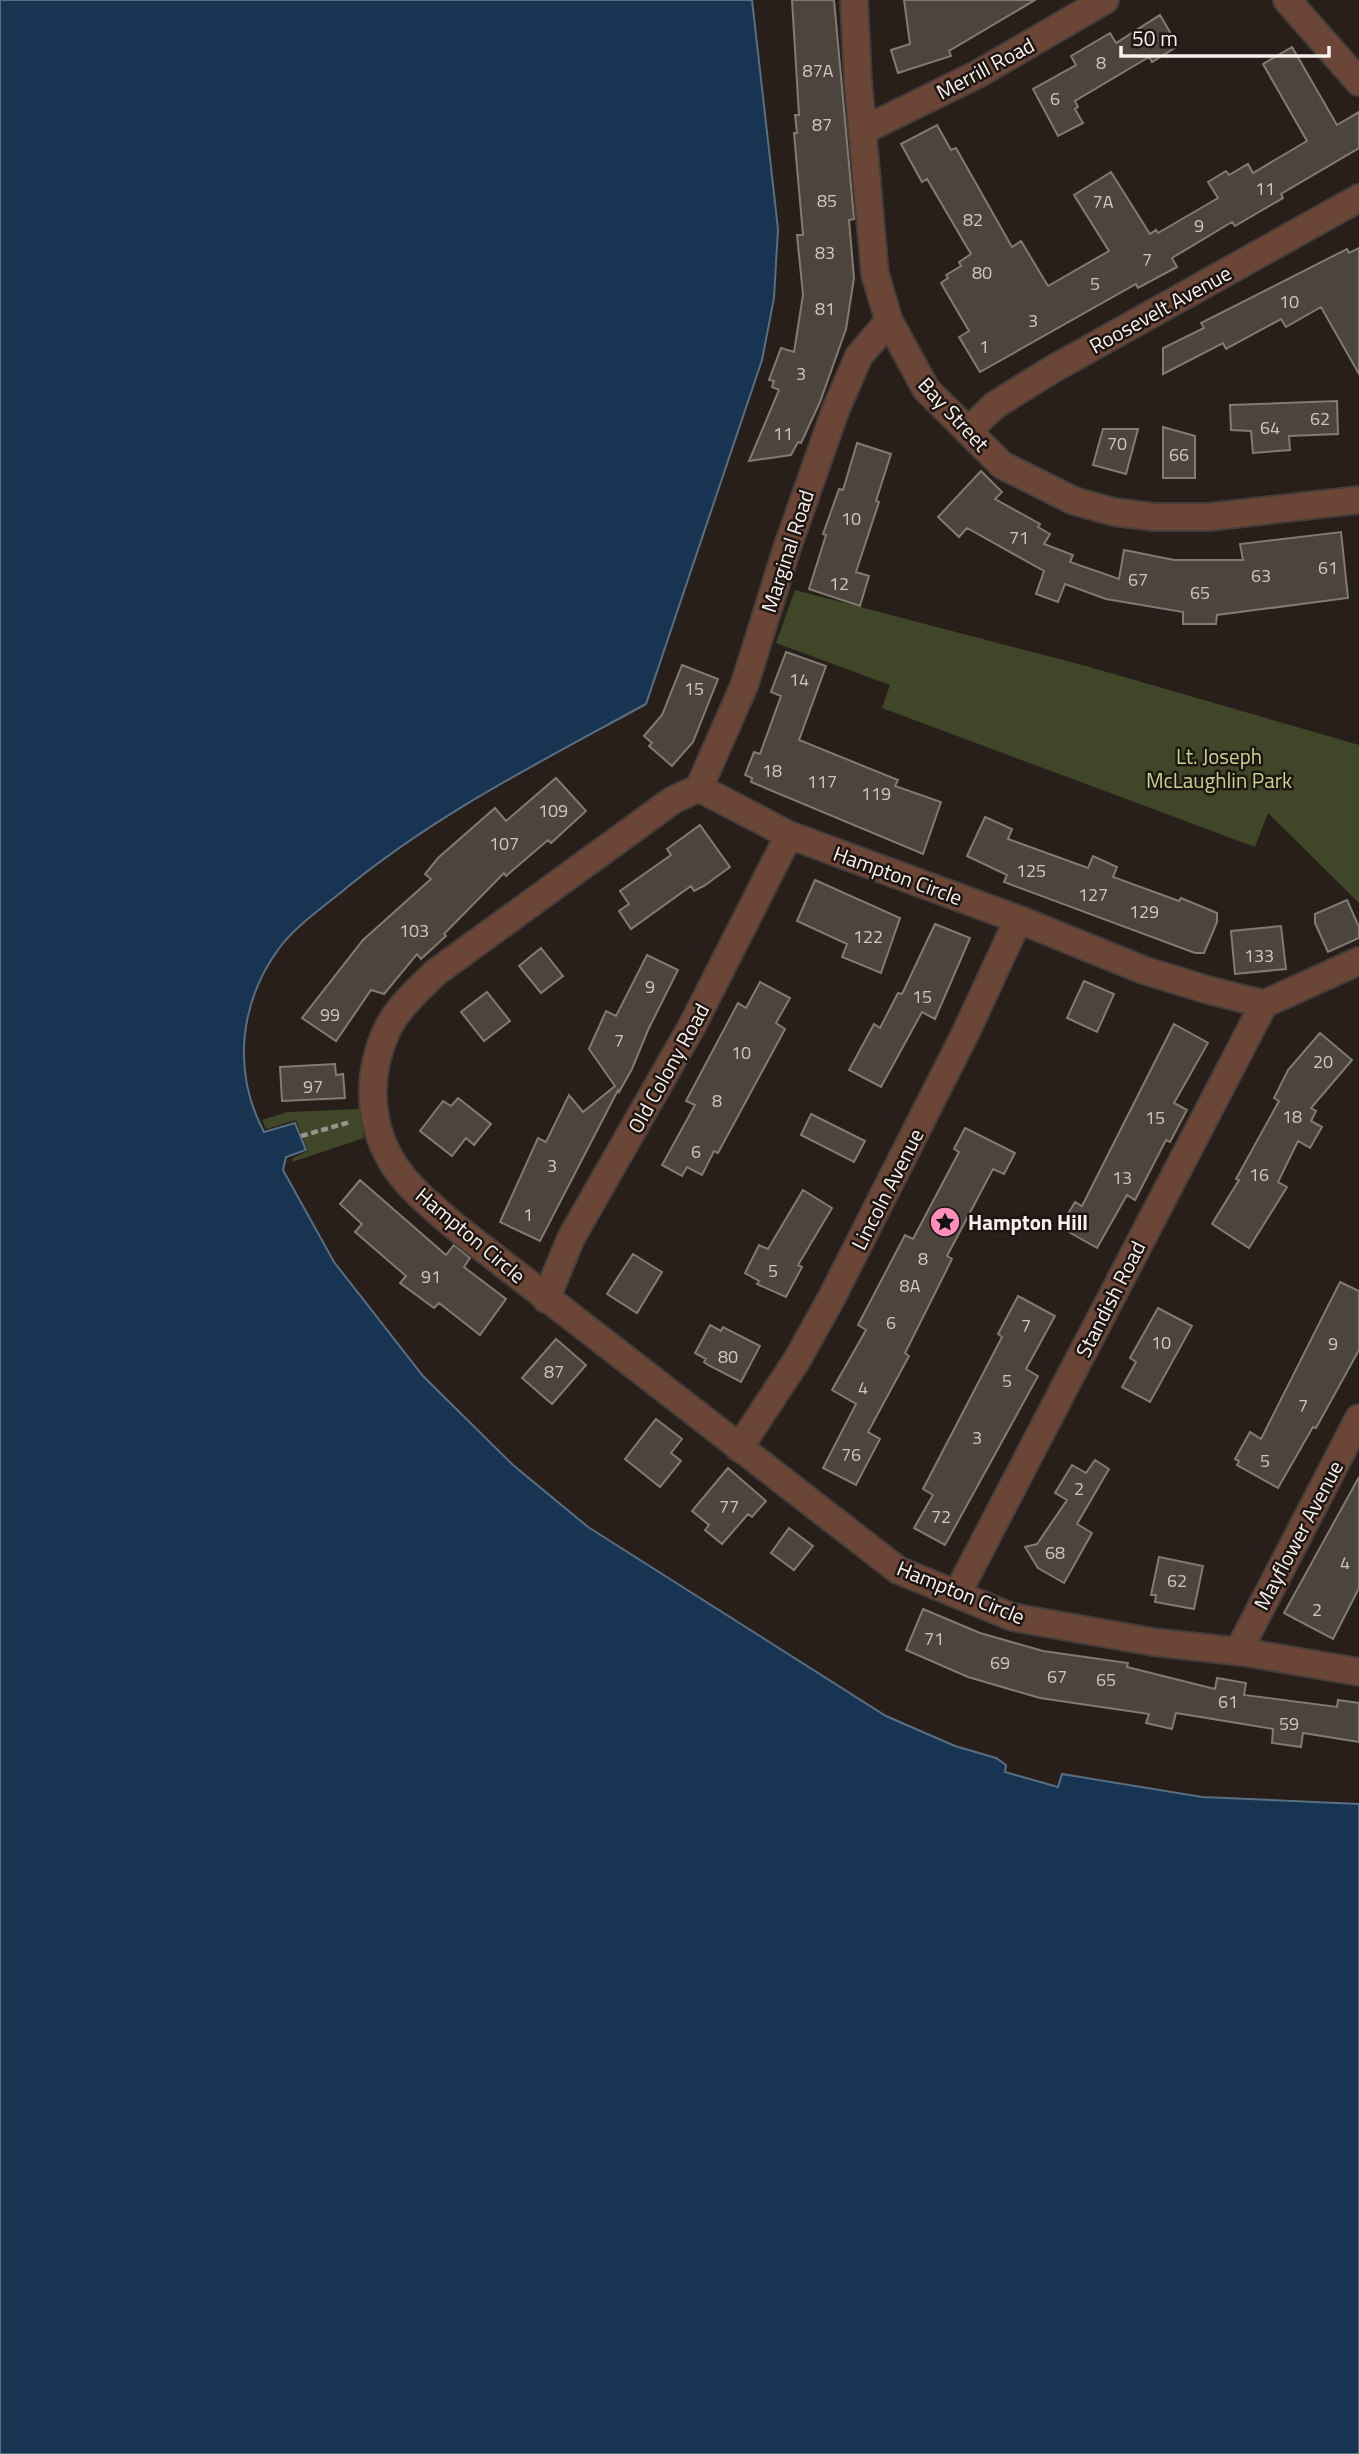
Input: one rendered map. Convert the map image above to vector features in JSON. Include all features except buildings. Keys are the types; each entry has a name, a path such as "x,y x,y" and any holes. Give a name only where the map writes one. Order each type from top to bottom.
{"street":[{"name":"Bay Street","path":"855,0 862,131 875,274 889,321 908,361 926,389 1002,465 1074,500 1114,512 1154,517 1208,517 1359,500"},
{"name":"Merrill Road","path":"862,131 978,74 1105,0"},
{"path":"1287,0 1359,82"},
{"name":"Roosevelt Avenue","path":"969,430 995,405 1053,369 1359,198"},
{"name":"Marginal Road","path":"699,788 744,686 787,548 836,409 859,356 889,321"},
{"name":"Hampton Circle","path":"1264,1004 1143,970 1018,920 789,835 699,788 673,800 522,908 435,972 405,1002 387,1029 377,1059 372,1087 374,1117 379,1136 396,1168 453,1226 898,1570 1012,1616 1153,1642 1238,1652 1359,1672"},
{"name":"Old Colony Road","path":"546,1299 570,1238 692,1026 789,835"},
{"name":"Lincoln Avenue","path":"739,1448 797,1360 832,1297 966,1032 1018,920"},
{"path":"1264,1004 1359,961"},
{"name":"Standish Road","path":"957,1594 1264,1004"},
{"name":"Mayflower Avenue","path":"1238,1652 1359,1418"}],"path":[{"path":"301,1136 374,1117"}],"green space":[{"name":"Lt. Joseph McLaughlin Park","path":"795,590 1086,666 1359,745 1359,903 1268,813 1255,847 882,708 890,685 776,643"},
{"path":"360,1109 364,1138 292,1162 293,1158 308,1151 296,1120 266,1129 262,1120 288,1112"}],"water":[{"path":"0,0 752,0 778,229 774,298 762,360 646,704 449,815 375,866 293,933 266,968 248,1014 244,1062 247,1086 264,1132 295,1123 306,1150 286,1157 283,1170 334,1262 423,1376 513,1465 588,1527 886,1716 955,1746 996,1758 1006,1765 1005,1772 1058,1787 1062,1774 1202,1797 1359,1804 1359,2454 0,2454"}],"place":[{"name":"Hampton Hill","path":"945,1222"}]}
